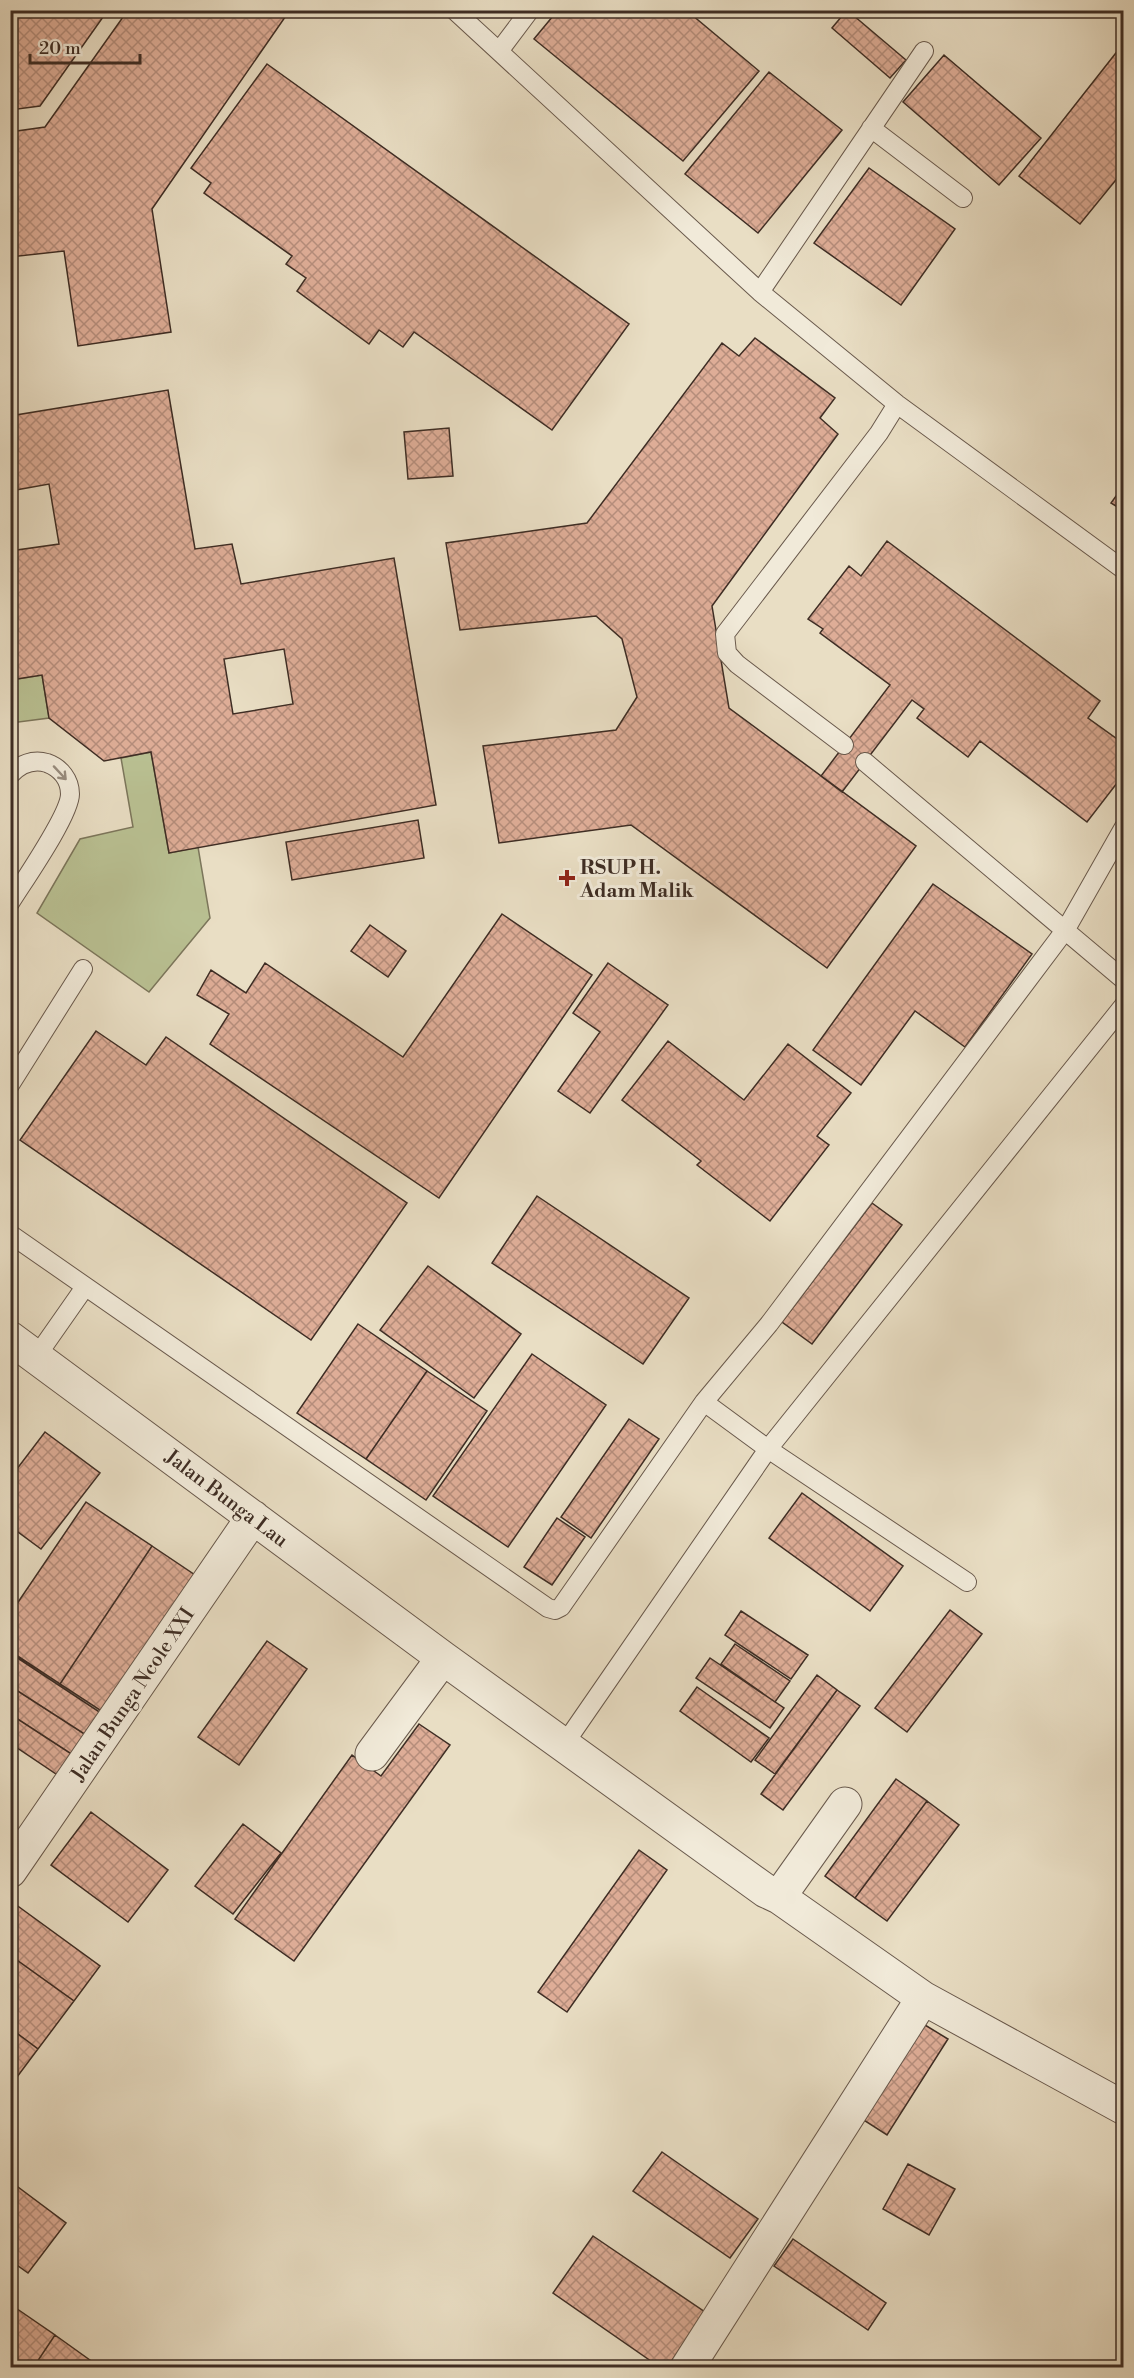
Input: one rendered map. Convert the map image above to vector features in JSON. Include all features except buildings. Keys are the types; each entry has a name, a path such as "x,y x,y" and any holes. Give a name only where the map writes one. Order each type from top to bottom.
{"street":[{"name":"Jalan Bunga Lau","path":"18,1347 766,1891 779,1897 923,1998 1124,2109"},
{"name":"Jalan Bunga Ncole XXI","path":"10,1871 253,1517"},
{"path":"372,1754 443,1658"},
{"path":"779,1897 845,1804"},
{"path":"687,2367 923,1998"}],"lane":[{"path":"454,10 760,292 897,404 1124,570"},
{"path":"500,50 530,10"},
{"path":"760,292 924,51"},
{"path":"871,128 963,198"},
{"path":"844,745 737,664 727,652 725,634 879,433 897,404"},
{"path":"10,775 22,765 34,761 45,762 56,766 64,774 71,796 62,817 10,903"},
{"path":"865,762 1124,980"},
{"path":"10,1234 548,1608 555,1610 561,1607 704,1402 769,1324 1066,929 1124,827"},
{"path":"10,1085 83,969"},
{"path":"564,1746 768,1449 1124,1005"},
{"path":"18,1347 85,1287"},
{"path":"704,1402 768,1449 968,1582"}],"green space":[{"path":"42,675 49,718 11,723 11,680"},
{"path":"151,752 169,853 198,847 210,918 149,992 37,913 80,839 133,827 121,758"}],"place":[{"name":"RSUP H. Adam Malik","path":"567,878"}]}
